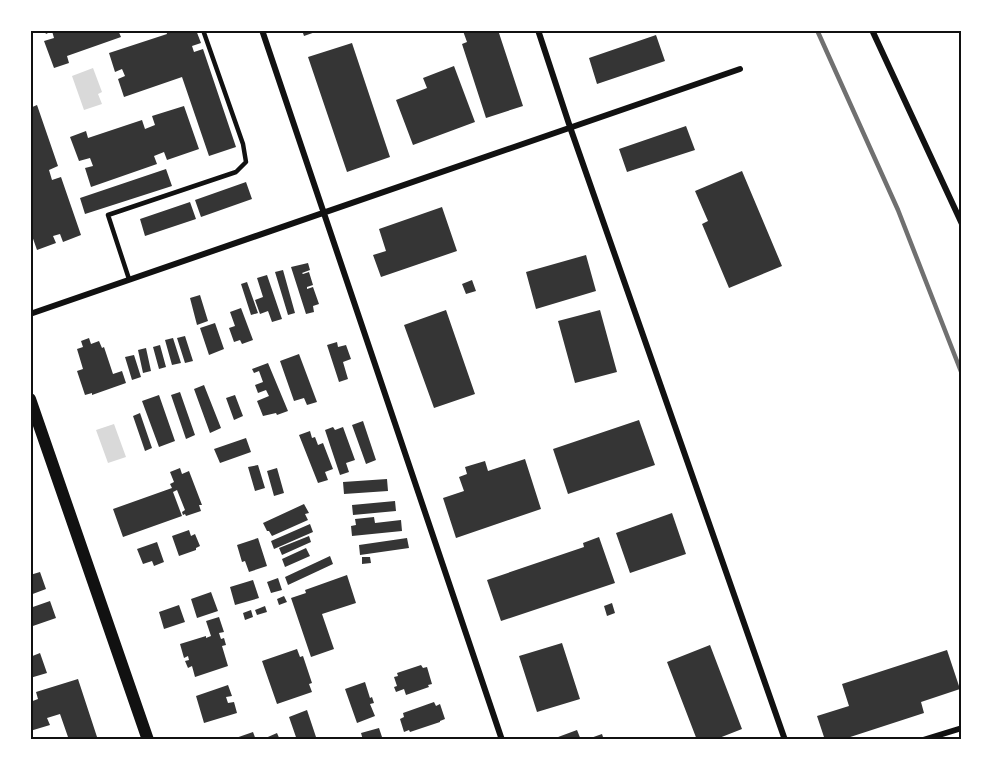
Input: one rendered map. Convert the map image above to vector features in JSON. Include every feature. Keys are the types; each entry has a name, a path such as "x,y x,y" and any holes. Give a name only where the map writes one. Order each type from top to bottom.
{"main road":[{"path":"30,399 148,740"}],"street":[{"path":"262,30 502,740"},
{"path":"538,30 570,128 786,740"},
{"path":"872,30 962,224"},
{"path":"30,314 740,69"},
{"path":"923,740 962,728"}],"lane":[{"path":"129,279 108,215 236,172 246,162 243,144 203,30"}],"shaded area":[{"path":"93,68 102,92 98,94 102,104 84,110 72,76"},
{"path":"114,424 126,457 108,463 96,430"}],"building":[{"path":"44,30 118,30 121,37 67,56 69,63 54,68 44,41 54,38 52,31 46,34"},
{"path":"166,30 196,30 201,43 192,46 194,52 203,49 236,147 209,156 182,77 124,97 118,79 125,76 122,69 115,72 109,53 167,34"},
{"path":"302,30 321,30 304,36"},
{"path":"498,30 523,106 486,118 462,44 467,42 463,31"},
{"path":"656,35 665,61 597,84 589,58"},
{"path":"352,43 390,157 347,172 308,57"},
{"path":"454,66 475,122 413,145 396,100 427,88 423,78"},
{"path":"37,105 58,166 49,170 52,180 61,177 81,235 63,242 60,234 53,236 56,243 37,250 30,230 30,108"},
{"path":"184,106 199,149 167,160 164,152 154,156 157,164 91,187 85,168 93,166 90,158 79,161 70,137 86,131 88,138 142,120 145,129 155,125 152,116"},
{"path":"686,126 695,150 627,172 619,149"},
{"path":"166,169 172,186 85,214 80,198"},
{"path":"742,171 782,266 729,288 702,224 708,221 695,191"},
{"path":"246,182 252,199 201,217 195,200"},
{"path":"190,202 196,219 145,236 140,219"},
{"path":"442,207 457,251 381,277 373,255 386,251 379,229"},
{"path":"586,255 596,291 536,309 526,272"},
{"path":"308,263 310,270 302,273 309,272 313,285 307,289 313,287 319,304 313,306 314,312 306,314 291,267"},
{"path":"283,270 295,313 288,315 275,272"},
{"path":"267,275 282,319 272,322 268,311 260,314 255,300 263,297 257,278"},
{"path":"472,280 476,291 466,294 462,284"},
{"path":"247,282 258,313 251,315 241,284"},
{"path":"200,295 208,321 197,325 190,298"},
{"path":"241,308 253,340 242,344 240,340 234,342 229,328 235,326 230,312"},
{"path":"446,310 475,394 434,408 404,325"},
{"path":"600,310 617,372 575,383 558,321"},
{"path":"215,323 224,349 209,355 200,328"},
{"path":"185,336 193,361 185,363 177,338"},
{"path":"89,338 91,344 99,341 102,348 104,347 113,374 122,371 126,383 92,395 92,393 85,395 77,371 83,369 77,349 83,347 81,341"},
{"path":"173,338 181,363 172,365 165,340"},
{"path":"337,342 338,347 346,345 351,359 343,362 348,379 339,382 327,345"},
{"path":"160,345 166,367 159,369 153,347"},
{"path":"146,348 151,371 143,373 138,350"},
{"path":"299,354 317,402 307,405 304,398 294,401 280,361"},
{"path":"134,355 141,377 132,380 125,357"},
{"path":"268,363 288,411 263,416 257,401 269,396 266,390 258,393 255,385 263,382 259,371 254,373 252,369"},
{"path":"204,385 221,428 210,433 194,389"},
{"path":"180,392 195,435 186,439 171,395"},
{"path":"159,395 175,441 159,447 142,401"},
{"path":"235,395 243,416 234,420 226,398"},
{"path":"140,413 152,448 145,451 133,416"},
{"path":"639,420 655,465 568,494 553,449"},
{"path":"363,421 376,460 366,464 352,425"},
{"path":"333,427 335,430 343,427 355,460 346,463 349,472 340,475 325,430"},
{"path":"310,431 318,445 323,443 333,469 325,472 328,480 318,483 299,435"},
{"path":"246,438 251,452 220,463 214,449"},
{"path":"525,459 541,509 456,538 443,498 464,491 459,477 467,474 465,467 485,461 488,471"},
{"path":"258,465 265,488 255,491 248,467"},
{"path":"180,468 182,474 189,471 202,505 199,505 201,511 183,515 182,512 185,510 177,490 173,492 182,516 123,537 113,509 172,488 170,484 174,482 170,472"},
{"path":"277,468 284,493 274,496 267,471"},
{"path":"387,479 388,491 344,494 343,482"},
{"path":"395,501 396,511 353,515 352,505"},
{"path":"304,504 309,513 305,514 308,520 272,536 267,531 263,523"},
{"path":"672,513 686,554 630,573 616,533"},
{"path":"374,517 375,523 401,520 402,531 352,536 351,526 356,525 355,519"},
{"path":"310,524 313,532 274,549 271,541"},
{"path":"189,530 191,536 195,534 200,546 196,550 179,556 172,536"},
{"path":"309,536 311,542 282,555 279,548"},
{"path":"599,537 615,583 501,621 487,580 584,547 583,543"},
{"path":"258,538 267,566 249,572 245,561 242,562 237,545"},
{"path":"407,538 409,548 360,555 359,545"},
{"path":"157,542 164,562 154,566 152,561 143,564 137,549"},
{"path":"306,548 310,556 285,567 282,559"},
{"path":"330,556 333,564 288,585 285,577"},
{"path":"362,557 370,557 371,563 362,564"},
{"path":"40,572 46,589 30,595 30,575"},
{"path":"347,575 356,603 322,614 334,649 311,657 291,598 306,593 305,590"},
{"path":"278,578 282,590 271,593 267,582"},
{"path":"253,580 259,598 235,605 230,587"},
{"path":"211,592 218,611 197,618 191,599"},
{"path":"284,596 287,602 279,605 277,599"},
{"path":"50,601 56,618 30,627 30,608"},
{"path":"612,603 615,613 607,616 604,606"},
{"path":"179,605 185,622 164,629 159,612"},
{"path":"265,606 267,612 257,615 255,610"},
{"path":"251,610 253,617 245,620 243,613"},
{"path":"219,617 224,632 219,633 226,645 222,646 228,666 195,677 192,666 188,668 185,661 189,660 188,656 184,658 180,644 211,636 206,621"},
{"path":"562,643 580,699 537,712 519,656"},
{"path":"710,645 742,729 714,740 697,740 667,662"},
{"path":"297,649 300,657 303,656 312,683 309,684 312,692 277,704 262,661"},
{"path":"947,650 960,689 921,702 924,713 841,740 825,740 817,716 849,706 842,684"},
{"path":"40,653 47,673 30,678 30,657"},
{"path":"421,665 423,668 427,667 432,684 406,695 404,689 396,692 394,677 398,676 397,673"},
{"path":"78,679 98,740 61,740 68,737 60,714 47,718 50,725 30,731 30,702 38,699 36,692"},
{"path":"365,682 374,703 370,704 375,716 357,723 345,689"},
{"path":"228,685 232,696 226,697 228,703 234,702 237,713 204,723 196,696"},
{"path":"434,702 436,706 440,704 445,719 410,732 409,730 404,732 400,719 404,717 403,713"},
{"path":"307,710 317,740 297,740 289,717"},
{"path":"379,728 383,740 363,740 361,733"},
{"path":"577,730 581,740 550,740"},
{"path":"253,732 256,740 230,740"},
{"path":"277,733 280,740 261,740"},
{"path":"602,734 604,740 585,740"}],"railway":[{"path":"817,30 898,210 962,374"}]}
